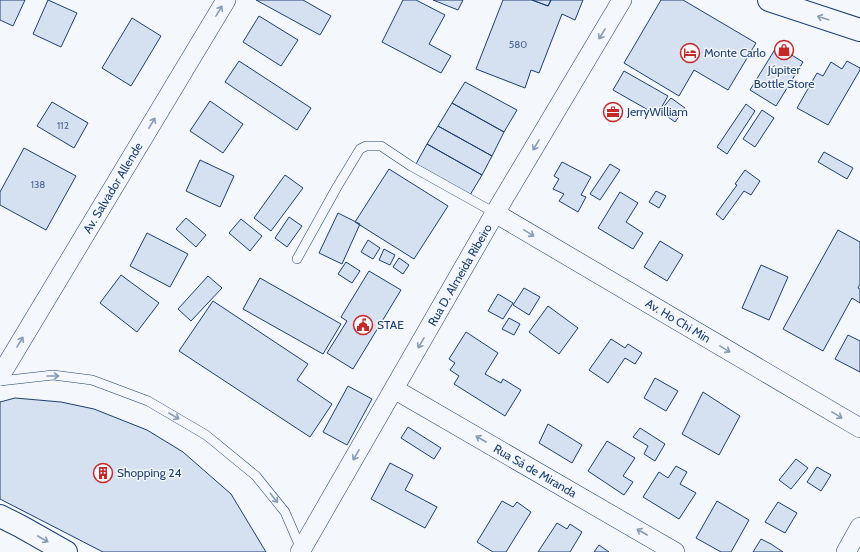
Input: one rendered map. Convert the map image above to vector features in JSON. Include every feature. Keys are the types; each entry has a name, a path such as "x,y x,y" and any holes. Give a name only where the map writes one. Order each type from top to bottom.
{"main road":[{"path":"768,0 860,30"},
{"path":"0,516 66,552"}],"street":[{"name":"Av. Salvador Allende","path":"0,376 226,0"},
{"name":"Rua D. Almeida Ribeiro","path":"301,551 495,213 622,0"},
{"name":"Av. Ho Chi Min","path":"495,213 860,428"},
{"name":"Rua Sá de Miranda","path":"394,389 675,552"},
{"path":"846,552 860,527"}],"lane":[{"path":"297,259 360,149 366,146 382,146 411,166 495,213"},
{"path":"0,381 53,375 92,380 148,401 206,434 256,476 285,512 301,551"}],"building":[{"path":"0,0 25,0 13,26 0,20"},
{"path":"48,0 77,13 61,47 33,34"},
{"path":"256,0 303,0 331,16 320,35"},
{"path":"403,0 416,0 445,15 429,44 451,56 441,73 382,42"},
{"path":"433,0 463,0 458,10"},
{"path":"503,0 532,0 548,6 551,0 583,0 575,20 562,14 539,73 531,70 525,88 476,69"},
{"path":"532,0 551,0 548,6"},
{"name":"Monte Carlo","path":"661,0 683,0 756,43 728,90 694,70 679,96 624,63"},
{"path":"259,16 298,40 281,66 243,42"},
{"path":"132,18 161,36 131,86 102,68"},
{"path":"777,46 803,62 776,106 750,90"},
{"path":"239,61 311,108 297,130 225,82"},
{"path":"847,61 860,68 860,70 828,125 797,108 817,73 823,76 831,62 842,69"},
{"path":"624,71 668,96 657,115 613,90"},
{"path":"465,82 517,110 504,132 452,103"},
{"path":"671,98 685,108 675,122 660,111"},
{"path":"210,101 243,124 223,153 190,131"},
{"path":"52,102 88,123 74,148 37,126"},
{"path":"452,103 504,132 492,156 438,126"},
{"path":"746,104 755,111 727,154 717,147"},
{"path":"762,110 774,118 755,147 743,139"},
{"path":"438,126 492,156 482,175 427,144"},
{"path":"427,144 482,175 470,195 416,164"},
{"path":"24,148 76,176 46,230 0,205 0,192"},
{"path":"824,152 853,168 847,179 818,162"},
{"path":"200,160 234,176 220,207 186,191"},
{"path":"562,162 591,177 581,195 586,197 578,212 559,201 564,194 553,189 559,179 554,176"},
{"path":"610,164 620,170 600,200 590,194"},
{"path":"389,169 448,206 414,259 355,222"},
{"path":"745,170 760,181 751,195 744,191 723,220 716,214 737,185 735,184"},
{"path":"285,175 303,188 271,231 254,218"},
{"path":"656,191 666,196 659,208 649,202"},
{"path":"620,192 638,203 626,222 643,233 633,249 598,228"},
{"path":"338,213 360,224 342,264 319,253"},
{"path":"289,217 302,226 287,247 275,238"},
{"path":"186,218 206,235 196,247 176,229"},
{"path":"241,219 262,236 250,251 229,233"},
{"path":"838,230 860,242 860,284 858,288 860,289 860,303 852,298 823,351 783,329"},
{"path":"147,233 188,254 170,287 130,266"},
{"path":"368,240 380,248 373,259 361,252"},
{"path":"660,241 683,255 667,281 644,267"},
{"path":"384,249 395,255 390,265 379,260"},
{"path":"399,258 409,265 403,274 393,267"},
{"path":"346,262 360,271 352,283 338,274"},
{"path":"761,265 788,277 769,320 742,308"},
{"path":"369,271 401,290 353,369 327,353 347,321 341,317"},
{"path":"121,275 159,303 137,332 100,303"},
{"path":"208,276 222,288 191,321 178,309"},
{"path":"260,278 341,324 323,354 243,309"},
{"path":"524,288 540,297 529,315 513,305"},
{"path":"498,294 513,303 503,319 488,311"},
{"path":"213,301 308,364 297,380 332,404 310,437 179,351"},
{"path":"548,306 578,328 559,354 529,332"},
{"path":"509,318 520,324 514,335 502,329"},
{"path":"466,332 498,353 485,374 501,383 503,379 521,390 505,416 454,384 459,376 450,370 455,363 449,359"},
{"path":"848,335 860,341 860,372 835,359"},
{"path":"611,339 625,348 628,344 642,353 635,364 625,358 608,383 589,370"},
{"path":"655,378 678,391 666,411 644,398"},
{"path":"348,386 372,399 347,445 323,432"},
{"path":"703,392 740,416 719,455 682,434"},
{"name":"Shopping 24","path":"15,398 61,402 94,409 147,430 183,452 231,494 266,552 103,552 0,499 0,402"},
{"path":"548,424 582,445 572,463 539,443"},
{"path":"408,427 441,448 434,459 401,438"},
{"path":"640,428 665,444 655,461 644,454 648,446 633,437"},
{"path":"607,441 635,458 623,476 633,482 624,495 588,471"},
{"path":"796,459 808,468 791,489 779,480"},
{"path":"390,463 413,475 405,490 437,507 425,528 371,499"},
{"path":"676,466 687,472 680,484 696,493 679,519 643,497 659,472 668,478"},
{"path":"817,467 831,475 821,491 807,482"},
{"path":"502,501 513,507 517,502 531,512 506,552 493,552 477,542"},
{"path":"717,501 749,520 731,552 721,552 696,538"},
{"path":"778,502 797,513 785,533 765,522"},
{"path":"557,523 567,529 570,524 582,532 570,552 538,552"},
{"path":"761,539 771,544 783,552 753,552"},
{"path":"599,545 609,552 594,552"}],"place":[{"name":"Júpiter Bottle Store","path":"784,50"},
{"name":"Monte Carlo","path":"690,53"},
{"name":"JerryWilliam","path":"613,112"},
{"name":"STAE","path":"363,325"},
{"name":"Shopping 24","path":"103,473"}]}
